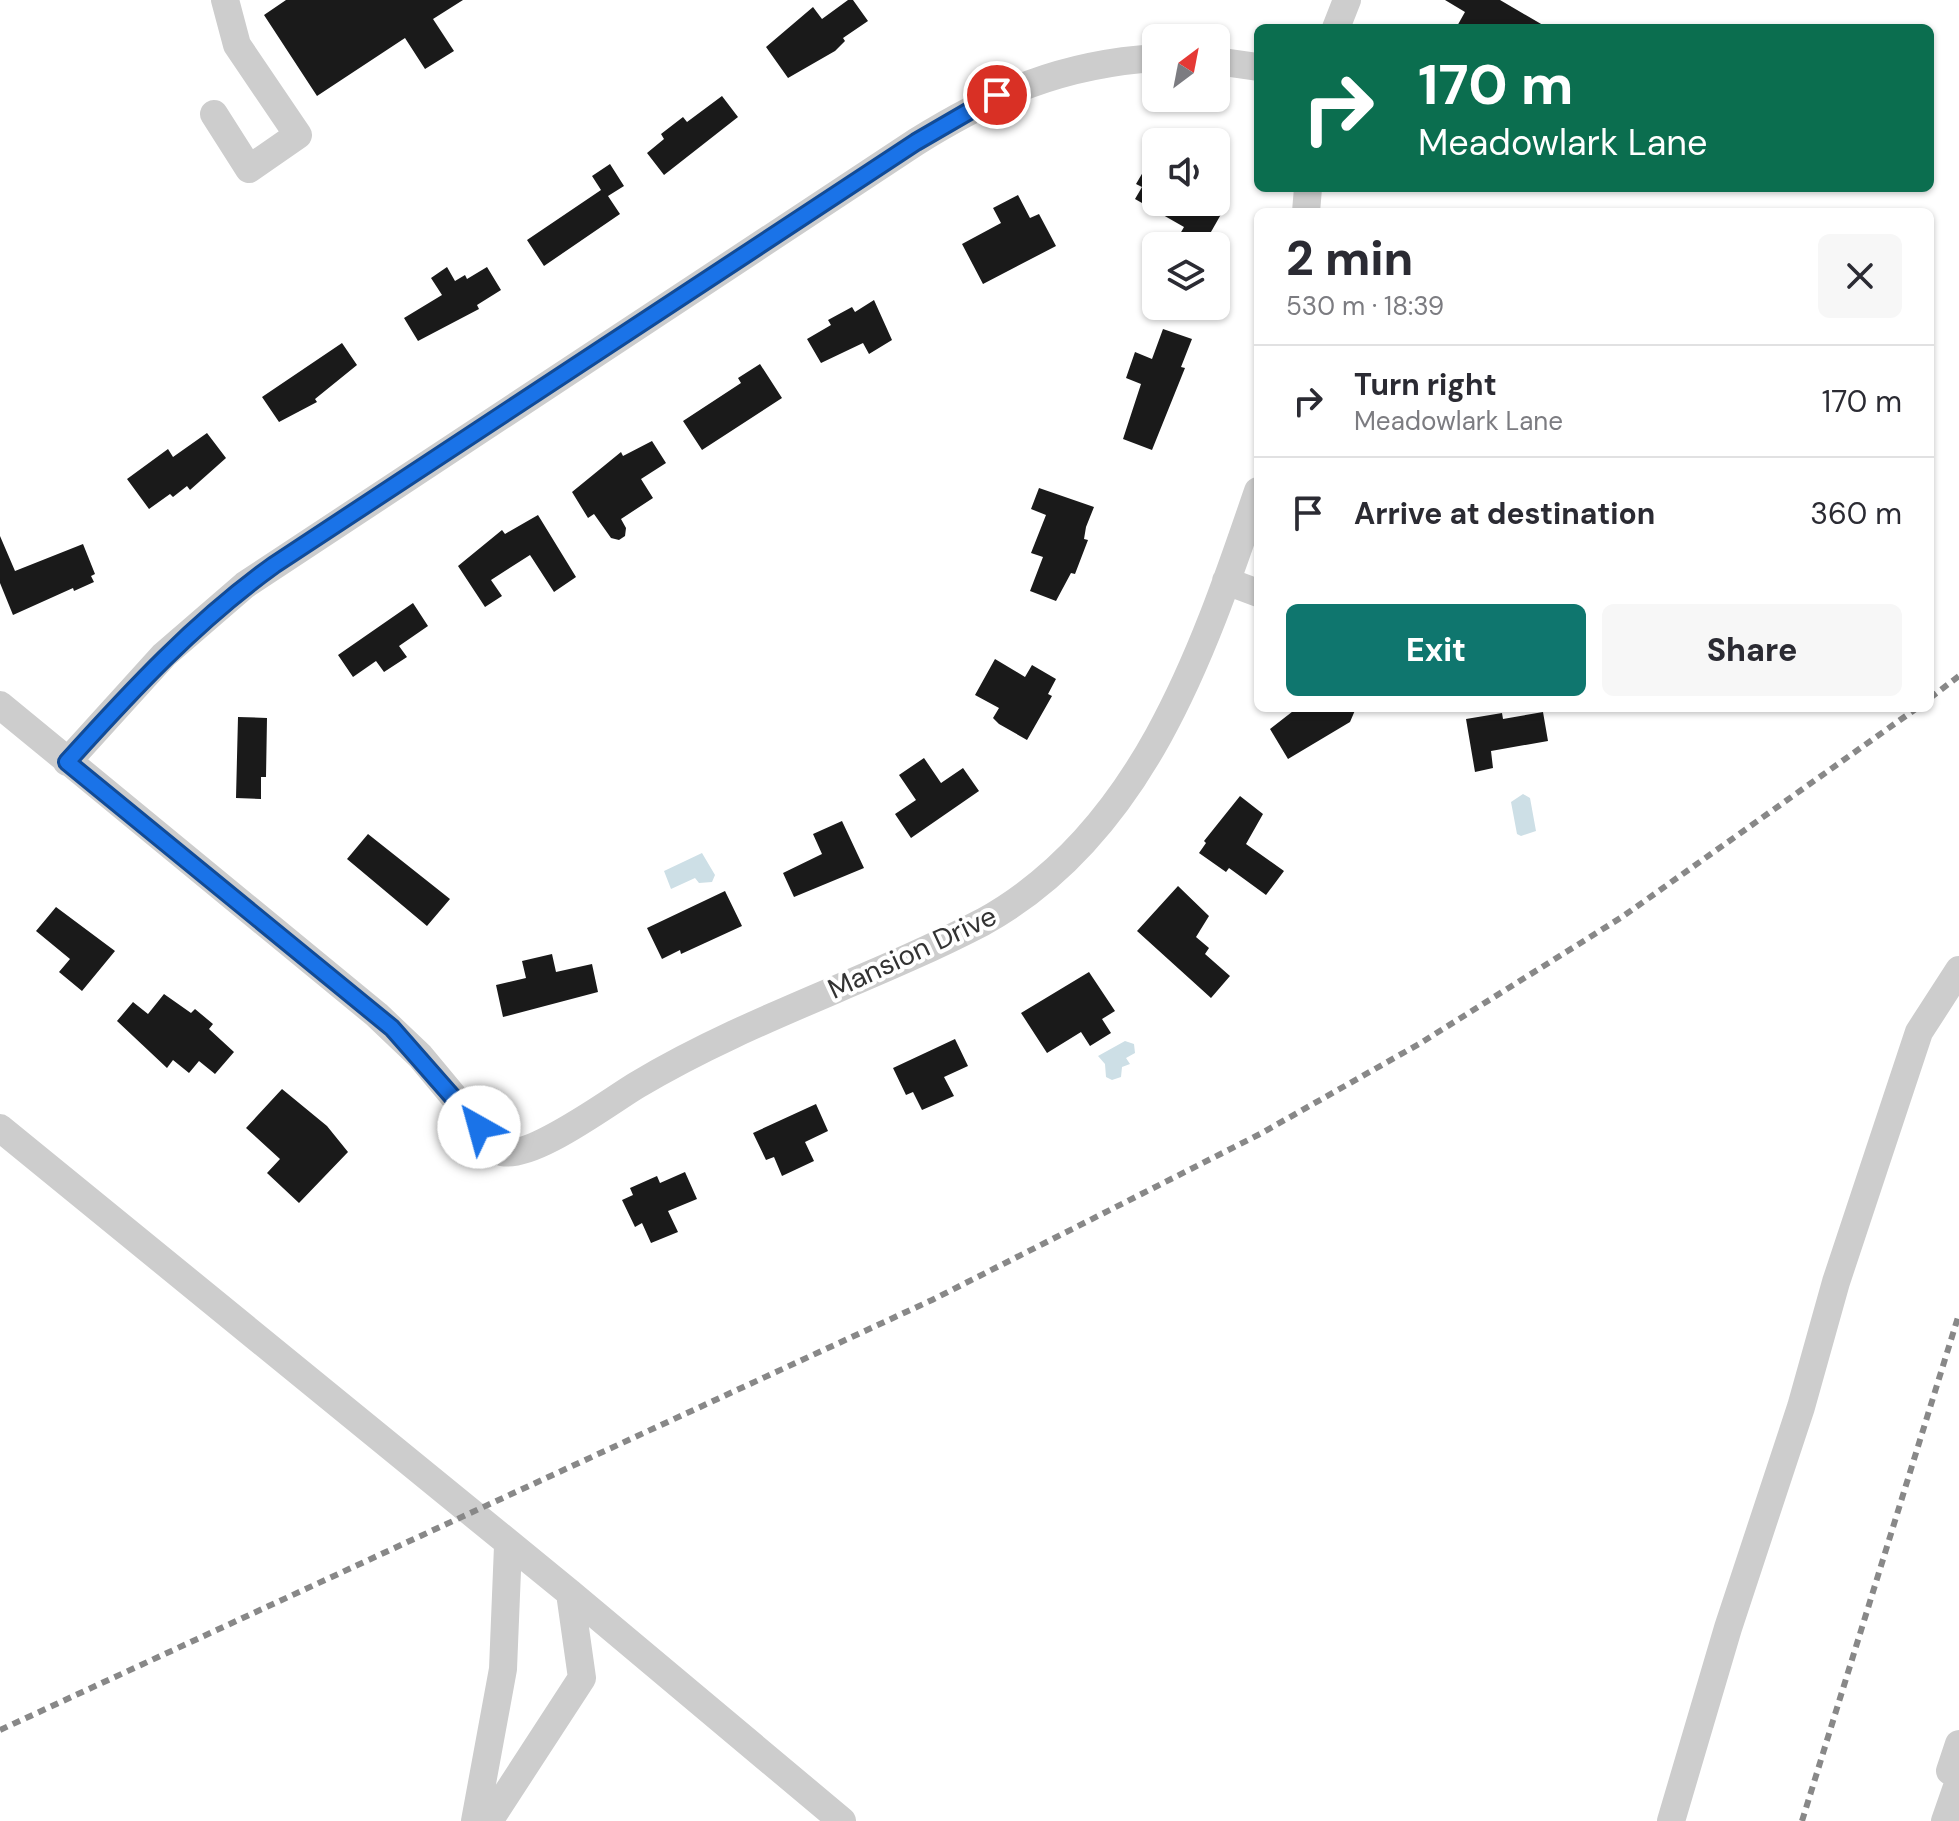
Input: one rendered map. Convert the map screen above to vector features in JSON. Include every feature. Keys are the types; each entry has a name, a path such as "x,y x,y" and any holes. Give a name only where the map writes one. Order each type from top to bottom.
{"street":[{"path":"214,114 249,169 298,135 237,45 225,0"},
{"path":"1338,24 1347,0"},
{"path":"0,705 67,762 164,655 245,585 916,142 970,108 1023,84 1102,64 1142,60"},
{"path":"1230,63 1254,66"},
{"name":"Mansion Drive","path":"67,762 392,1028 445,1084 493,1145 505,1154 513,1155 543,1142 703,1049 962,933 1022,897 1070,856 1125,793 1178,698 1226,581 1254,502"},
{"path":"1226,581 1254,592"},
{"path":"1671,1821 1728,1628 1801,1407 1836,1282 1919,1032 1959,970"},
{"path":"0,1128 508,1546 570,1593 842,1821"},
{"path":"475,1821 503,1669 508,1546"},
{"path":"489,1821 582,1678 570,1593"},
{"path":"1959,1744 1950,1771 1959,1774"},
{"path":"1945,1821 1959,1781"}],"shaded area":[{"path":"1523,794 1530,798 1536,831 1521,836 1517,834 1511,802"},
{"path":"702,853 715,875 712,882 699,883 695,878 671,889 664,871"},
{"path":"1125,1041 1134,1044 1135,1053 1126,1058 1130,1064 1122,1067 1121,1077 1112,1080 1106,1077 1105,1064 1098,1056"}],"building":[{"path":"286,0 463,0 433,19 454,51 425,69 405,38 317,96 264,15"},
{"path":"848,0 853,0 868,21 843,38 845,41 835,51 788,78 766,47 813,7 822,19"},
{"path":"1445,0 1500,0 1541,24 1458,24 1465,12"},
{"path":"722,96 738,117 664,175 647,153 664,139 661,134 683,117 687,122"},
{"path":"610,164 624,186 608,196 620,214 544,266 527,240 601,190 592,176"},
{"path":"1142,187 1142,203 1135,199"},
{"path":"1018,195 1030,218 1039,214 1056,246 983,284 962,244 1001,223 993,208"},
{"path":"1165,216 1220,216 1211,232 1181,232 1184,227"},
{"path":"447,267 455,281 465,275 467,279 487,267 501,290 477,305 479,309 418,341 404,318 442,295 431,278"},
{"path":"874,300 892,340 869,354 863,343 821,363 807,339 831,325 828,320 852,307 855,312"},
{"path":"1163,329 1192,339 1181,367 1185,368 1152,450 1123,439 1141,384 1126,378 1135,352 1152,359"},
{"path":"342,343 357,365 315,399 317,402 279,422 262,397"},
{"path":"760,364 782,398 702,450 683,421 741,383 738,378"},
{"path":"207,433 226,458 190,490 187,486 149,509 127,479 168,449 173,457"},
{"path":"652,441 666,463 641,479 653,498 621,519 626,528 625,536 619,540 611,538 594,514 588,518 572,492 621,452 623,456"},
{"path":"1039,488 1094,507 1086,527 1084,539 1088,540 1075,574 1071,573 1056,601 1030,591 1043,557 1031,553 1046,515 1031,509"},
{"path":"538,515 576,577 554,592 530,555 491,580 502,596 485,607 458,566 502,530 505,534"},
{"path":"0,536 15,571 83,544 95,574 91,576 94,582 13,615 0,583"},
{"path":"413,603 428,626 399,646 407,657 384,672 376,661 353,677 338,655"},
{"path":"995,659 1025,677 1032,665 1056,679 1048,694 1052,696 1027,740 999,724 993,718 999,708 975,695"},
{"path":"1292,712 1354,712 1350,722 1288,759 1270,729"},
{"path":"1543,712 1548,741 1491,751 1493,768 1475,772 1466,719 1502,713 1503,719"},
{"path":"238,717 267,718 266,777 261,777 261,799 236,798"},
{"path":"924,758 941,783 963,768 979,791 911,838 895,814 916,800 899,775"},
{"path":"1240,796 1263,814 1246,844 1284,871 1266,895 1229,868 1226,872 1199,853 1206,843 1204,841"},
{"path":"842,821 864,868 794,897 783,873 822,854 813,834"},
{"path":"368,834 450,899 427,926 347,859"},
{"path":"1178,886 1209,916 1196,937 1209,948 1205,954 1230,976 1211,998 1137,931"},
{"path":"725,891 742,926 681,954 680,950 662,959 647,928"},
{"path":"56,907 115,951 82,991 59,972 70,959 36,931"},
{"path":"552,954 556,972 592,964 598,992 503,1017 496,985 526,978 522,961"},
{"path":"1089,972 1115,1011 1102,1019 1111,1033 1090,1046 1081,1032 1047,1053 1021,1013"},
{"path":"164,994 191,1013 195,1009 213,1024 209,1029 234,1052 215,1074 199,1061 189,1073 173,1060 167,1068 117,1021 133,1002 148,1014"},
{"path":"955,1039 968,1066 944,1077 954,1096 922,1110 913,1092 906,1095 893,1068"},
{"path":"282,1089 327,1126 348,1152 299,1203 267,1173 280,1159 246,1128"},
{"path":"816,1104 828,1131 805,1142 814,1161 782,1176 774,1157 766,1160 753,1133"},
{"path":"685,1172 697,1199 668,1211 678,1232 651,1243 642,1223 635,1227 622,1200 633,1195 630,1188 657,1176 660,1183"}],"railway":[{"path":"1934,695 1959,676"},
{"path":"0,1730 932,1300 1260,1134 1419,1044 1622,917 1911,712"},
{"path":"1802,1821 1959,1314"}],"route":[{"path":"479,1127 445,1084 392,1028 230,892 67,762 164,655 245,585 916,142 997,95"}]}
